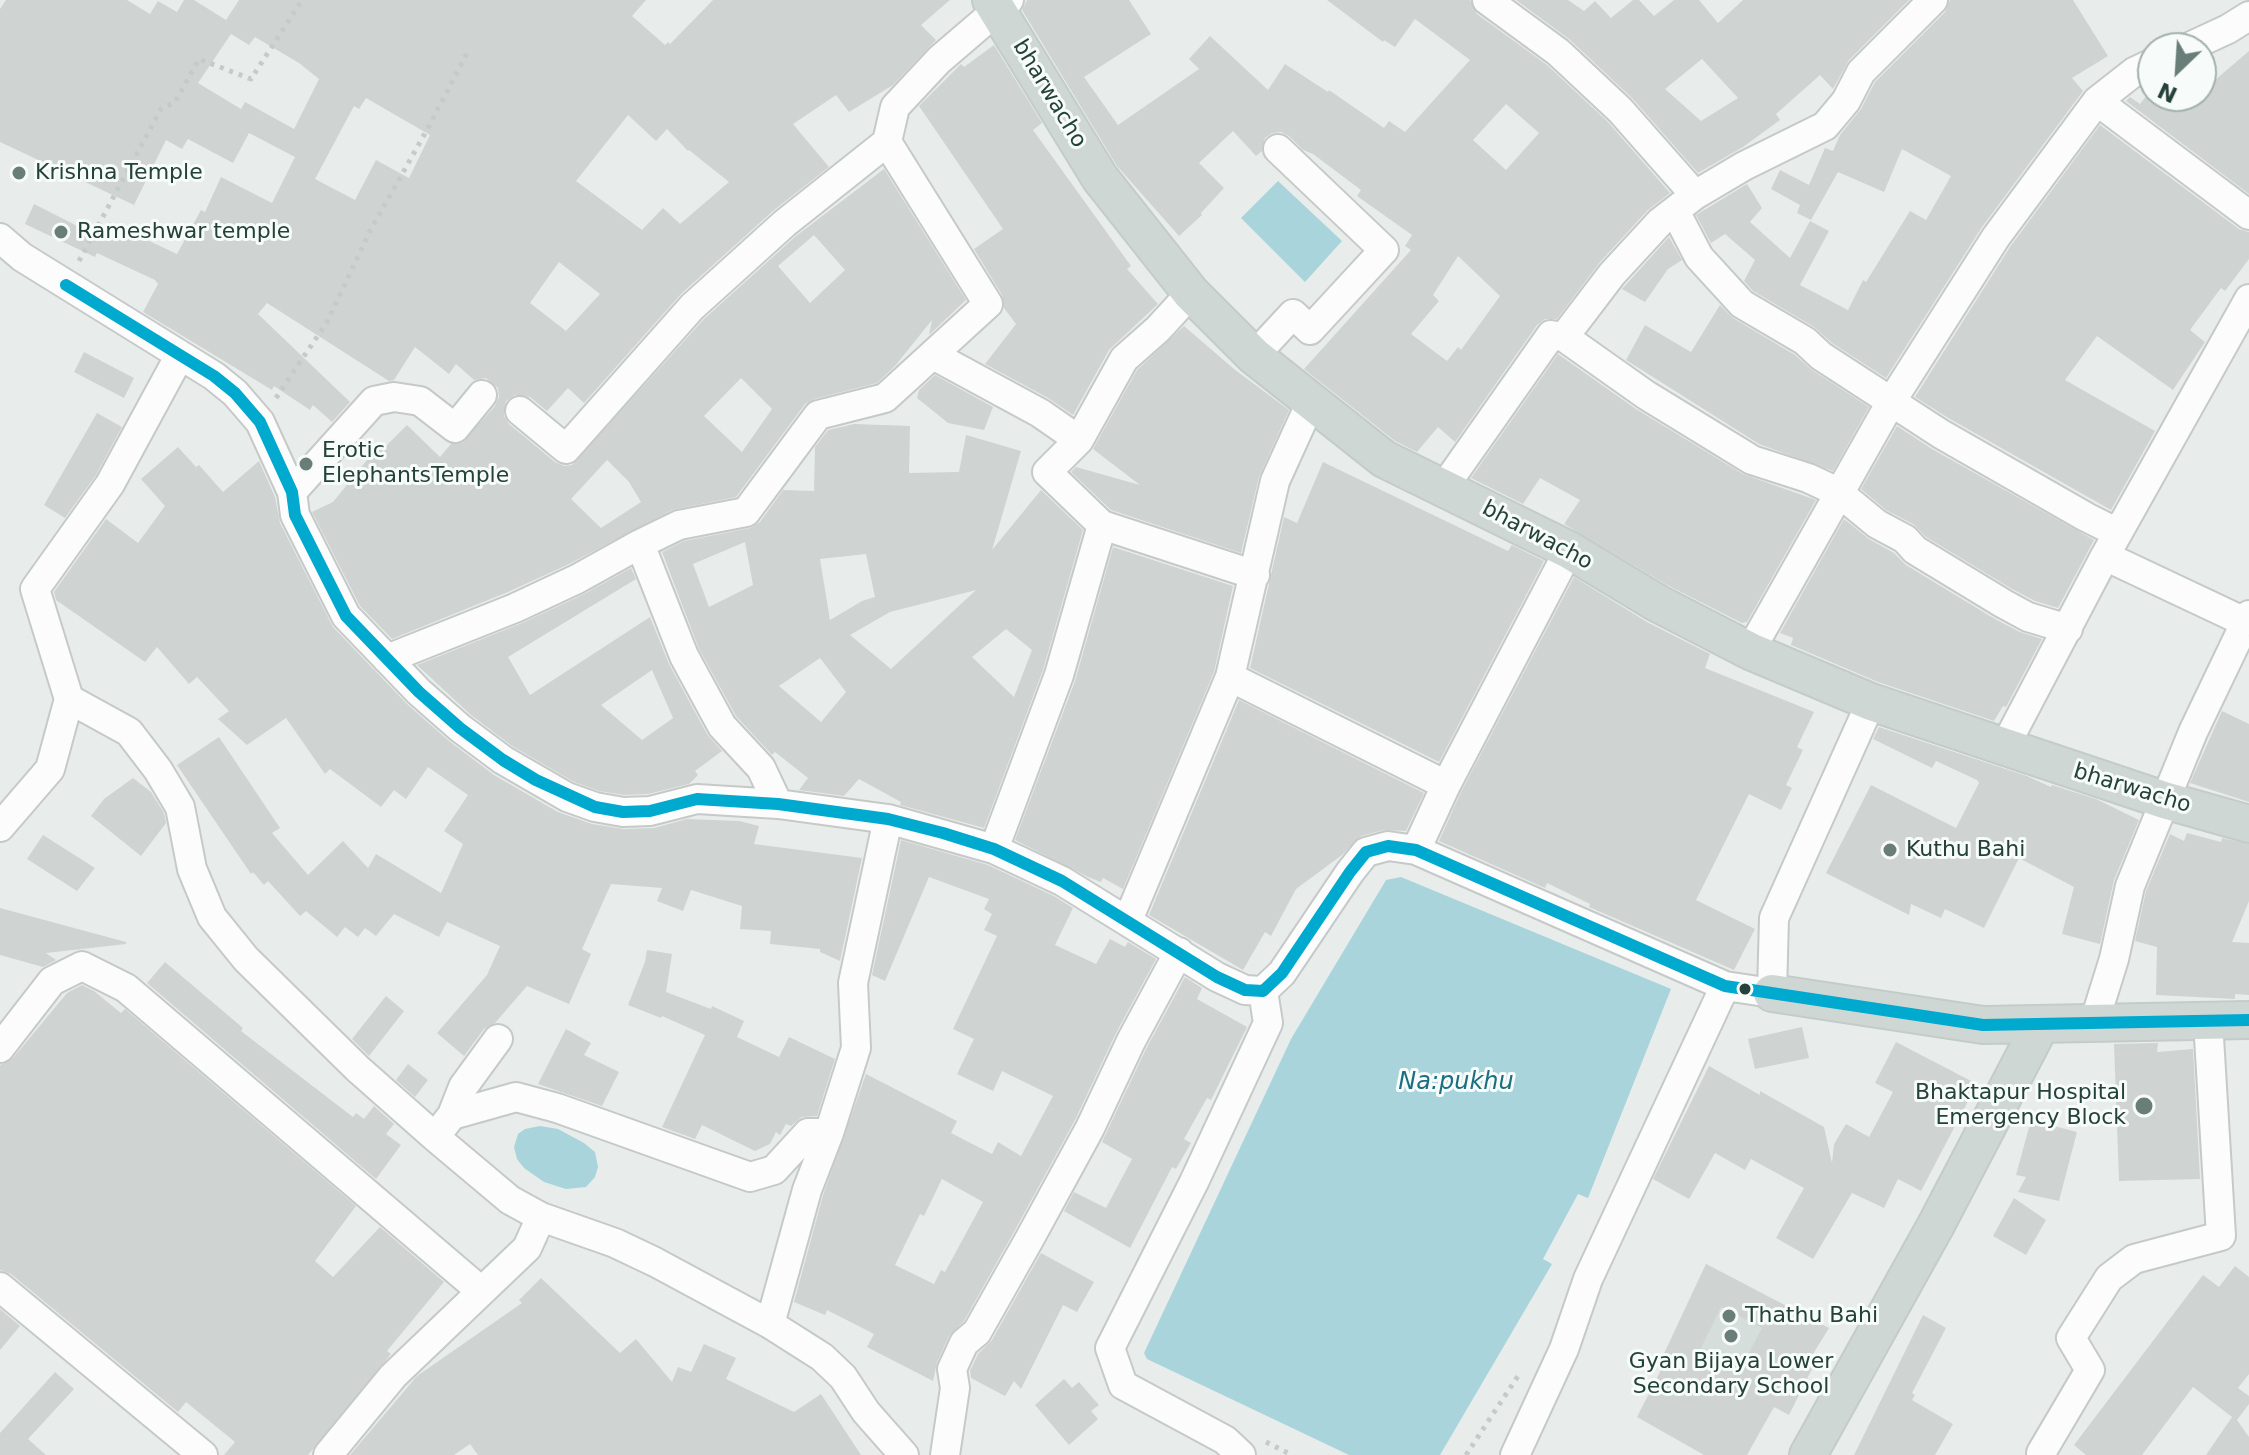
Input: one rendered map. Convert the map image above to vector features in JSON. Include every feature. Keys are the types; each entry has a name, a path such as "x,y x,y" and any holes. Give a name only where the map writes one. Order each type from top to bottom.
{"main road":[{"name":"bharwacho","path":"999,3 1100,178 1191,293 1254,356 1384,459 1569,550 1657,603 1750,651 1871,702 2164,800 2249,824"},
{"path":"1772,993 1983,1025 2249,1020"},
{"path":"1808,1455 1936,1225 2041,1024"}],"street":[{"path":"1487,0 1558,52 1620,110 1685,203 1699,257 1742,304 1805,341 1821,356 1995,466 2112,545 2247,619 2164,800 2130,886 2114,959 2094,1023"},
{"path":"1564,337 1612,274 1660,222 1744,166 1825,126 1846,101 1861,72 1933,0"},
{"path":"520,411 566,449 692,307 785,223 887,142 895,107 999,3"},
{"path":"2217,34 2249,16"},
{"path":"1750,651 1891,402 1996,237 2097,101 2137,71"},
{"path":"2097,101 2249,215"},
{"path":"387,659 515,608 679,525 746,512 818,415 885,398 988,304 887,142"},
{"path":"1254,356 1293,314 1310,330 1384,250 1278,149"},
{"path":"0,238 22,257 180,355 235,393 260,422 292,492 295,515 346,616 460,728 503,760 567,797 595,807 623,812 650,811 697,799 778,804 888,819 994,849 1062,881 1217,977 1245,990 1263,991 1282,973 1366,852 1388,846 1416,850 1725,986 1772,993 1774,918 1871,702"},
{"path":"1191,293 1158,329 1124,359 1079,440 1047,472 1102,525 1255,575"},
{"path":"2004,748 2112,545 2249,299"},
{"path":"1444,487 1551,335 1564,337 1646,395 1752,460 1808,478 1838,492 1877,524 1905,539 1915,550 2004,604 2028,617 2068,629"},
{"path":"0,827 50,769 69,699 35,589 110,484 180,355"},
{"path":"933,355 1040,413 1079,440"},
{"path":"292,492 374,401 394,397 420,401 455,428 482,395"},
{"path":"1128,920 1230,677 1275,481 1311,402"},
{"path":"994,849 1059,675 1102,525"},
{"path":"640,544 684,656 722,726 761,768 778,804"},
{"path":"1416,850 1446,785 1569,550"},
{"path":"1230,677 1446,785"},
{"path":"69,699 129,732 158,770 180,807 192,869 212,917 246,959 358,1069 444,1126 510,1200 541,1217 615,1243 770,1324 822,1357 843,1377 866,1412 904,1455"},
{"path":"770,1324 807,1190 856,1048 853,983 888,819"},
{"path":"945,1455 955,1388 952,1369 964,1343 977,1332 1030,1238 1179,952"},
{"path":"0,1048 52,981 82,966 126,988 481,1291"},
{"path":"1515,1455 1564,1349 1588,1279 1725,986"},
{"path":"1241,1455 1225,1440 1123,1385 1110,1348 1194,1182 1268,1023 1263,991"},
{"path":"2041,1453 2090,1370 2071,1338 2109,1278 2134,1259 2221,1236 2208,1021"},
{"path":"444,1126 463,1087 498,1039"},
{"path":"444,1126 516,1097 557,1108 750,1177 774,1170 808,1133 829,1133"},
{"path":"328,1455 393,1376 527,1248 541,1217"},
{"path":"0,1287 203,1455"}],"path":[{"path":"66,285 161,109 175,102 199,59 251,79 302,0"},
{"path":"260,422 327,322 370,231 467,53"}],"shaded area":[{"name":"Gyan Bijaya Lower Secondary School","path":"1706,1264 1801,1314 1753,1406 1662,1358"}],"water":[{"path":"1278,181 1342,241 1305,282 1241,218"},
{"name":"Na:pukhu","path":"1401,877 1671,989 1588,1198 1578,1194 1543,1259 1552,1264 1440,1455 1349,1455 1147,1359 1144,1353 1291,1039 1386,880"},
{"path":"540,1126 558,1129 595,1152 598,1167 595,1177 586,1187 566,1189 544,1182 517,1159 514,1147 518,1134"}],"building":[{"path":"6,0 127,0 150,14 158,1 177,12 184,0 194,0 226,20 239,0 646,0 632,16 665,45 670,44 713,0 950,0 921,25 936,40 893,85 849,112 836,95 793,124 829,167 774,210 681,294 584,403 568,388 547,411 530,397 515,395 506,401 504,416 509,424 555,462 572,465 704,319 796,236 884,169 966,300 929,335 932,320 877,383 805,404 736,497 672,510 569,564 392,639 360,606 312,512 333,502 367,460 364,458 380,442 385,447 407,425 440,457 451,444 462,443 495,406 499,397 498,388 486,378 474,380 456,364 449,374 415,347 394,380 389,381 267,303 258,314 350,402 332,422 313,405 310,410 274,386 272,390 143,312 158,284 155,280 97,253 95,257 25,224 34,204 101,238 109,222 177,254 201,210 205,212 221,177 272,203 295,157 249,133 233,163 188,139 182,149 166,140 134,205 0,142 0,9","holes":["231,34 249,45 255,37 299,63 319,79 294,129 245,102 241,109 198,83","366,98 430,135 409,178 376,160 355,200 315,179 354,106 359,109","628,115 656,141 667,129 688,151 729,182 680,224 663,208 642,230 576,181","814,235 845,270 810,303 778,266","559,262 600,294 566,331 530,303","741,378 772,409 742,452 704,416","607,460 629,482 641,502 601,528 571,499"]},
{"path":"1027,0 1129,0 1151,34 1084,77 1118,125 1199,69 1189,59 1210,36 1268,90 1285,64 1384,128 1389,121 1405,132 1470,60 1415,19 1395,47 1383,42 1327,0 1470,0 1477,14 1547,65 1608,122 1670,193 1648,210 1600,262 1557,319 1545,319 1537,325 1455,442 1438,427 1417,452 1395,441 1304,369 1411,250 1405,246 1412,235 1357,196 1361,190 1303,150 1289,136 1281,132 1272,133 1265,138 1262,151 1256,156 1233,131 1199,163 1224,188 1202,215 1179,236 1117,166 1022,10","holes":["1506,104 1539,133 1506,170 1473,140","1458,256 1500,296 1461,350 1458,347 1447,361 1411,334 1439,301 1433,295"]},
{"path":"1516,0 1568,0 1584,11 1595,1 1611,18 1633,0 1639,0 1654,16 1674,0 1699,0 1718,23 1743,0 1909,0 1849,60 1833,89 1820,75 1776,114 1780,120 1743,147 1698,173 1632,98 1569,39","holes":["1702,59 1738,98 1701,121 1665,89"]},
{"path":"1950,0 2073,0 2108,56 2072,78 2083,91 1982,227 1886,378 1832,343 1814,327 1753,291 1744,281 1755,260 1725,234 1711,243 1696,215 1747,184 1762,208 1750,222 1790,258 1810,221 1829,231 1800,285 1848,310 1863,280 1866,282 1910,211 1926,220 1951,176 1902,149 1884,192 1838,172 1811,220 1797,213 1800,205 1771,189 1780,170 1809,185 1825,148 1833,151 1875,82 1945,12"},
{"path":"994,45 1042,123 1033,130 1131,266 1127,269 1158,304 1109,350 1073,415 985,364 1016,324 1004,308 1002,295 974,249 1003,229 919,106 961,64 964,67"},
{"path":"2249,51 2249,194 2141,112 2217,112 2217,78"},
{"path":"2130,97 2137,102 2137,109 2126,101"},
{"path":"2100,125 2239,229 2249,232 2249,259 2225,291 2221,288 2190,330 2205,342 2173,390 2097,336 2065,380 2155,431 2111,510 1915,397 2010,247"},
{"path":"1669,237 1682,260 1668,269 1645,302 1622,289"},
{"path":"1720,305 1733,318 1795,355 1812,370 1869,407 1833,471 1759,444 1626,360 1645,325 1691,352"},
{"path":"1184,326 1289,410 1259,477 1241,553 1111,510 1071,472 1076,467 1140,485 1093,449 1137,370"},
{"path":"84,352 134,378 124,398 74,372"},
{"path":"1558,354 1636,409 1743,474 1816,500 1747,622 1742,623 1667,585 1564,524 1580,500 1540,478 1523,504 1471,478"},
{"path":"935,375 993,407 984,430 948,423 917,398 919,390"},
{"path":"97,413 122,427 96,475 65,518 44,505"},
{"path":"854,424 910,426 909,473 959,472 966,435 1021,451 992,550 1041,490 1083,530 1043,670 984,828 900,805 901,802 859,779 844,796 799,790 808,778 775,752 772,755 736,716 699,649 662,552 684,541 750,528 760,522 783,490 814,491 815,447 828,430","holes":["745,542 753,585 709,607 693,564","866,554 875,597 830,620 820,559","976,590 891,669 850,635 890,612","1006,629 1032,650 1014,697 972,657","820,658 846,692 821,722 779,686"]},
{"path":"1897,426 2094,540 2058,608 2012,589 1926,537 1913,524 1886,510 1861,489"},
{"path":"178,447 223,492 259,461 275,497 280,523 333,627 408,705 494,775 558,812 592,824 624,829 654,828 687,819 739,821 759,826 754,844 862,858 840,961 820,952 820,949 770,944 771,931 740,929 742,906 691,890 683,911 657,901 662,888 611,884 582,949 591,954 569,1004 527,986 495,1023 484,1029 464,1056 437,1033 487,975 500,946 447,922 439,937 394,914 376,936 365,928 358,937 345,927 337,937 306,911 300,916 268,881 264,885 253,872 251,874 177,765 219,737 280,828 272,833 308,875 343,841 368,868 376,854 441,893 463,844 444,831 468,795 428,767 406,799 394,790 381,807 330,769 325,774 286,718 247,745 218,719 229,711 197,677 189,684 157,647 145,662 56,600 54,592 106,519 138,543 165,506 141,479"},
{"path":"1323,462 1508,551 1512,545 1544,561 1439,762 1250,668 1284,517 1297,523"},
{"path":"1844,519 1869,539 1894,553 1906,565 1995,619 2042,639 2006,707 2003,706 1994,721 1878,682 1791,645 1793,638 1780,633"},
{"path":"1113,547 1233,586 1214,672 1123,889 1103,878 1101,882 1088,877 1015,840 1075,681"},
{"path":"631,568 636,579 508,657 530,695 650,617 669,664 707,734 722,751 695,771 698,775 689,784 648,794 624,795 599,791 574,782 512,746 471,715 417,665 522,623","holes":["652,670 673,718 642,740 601,705"]},
{"path":"1574,577 1647,622 1710,654 1705,668 1814,712 1797,747 1803,750 1786,785 1792,788 1781,810 1749,794 1696,900 1755,929 1734,970 1589,907 1590,904 1547,883 1545,888 1439,841 1461,792"},
{"path":"1239,700 1424,793 1406,831 1384,830 1361,836 1342,855 1296,889 1271,936 1265,932 1243,970 1149,915"},
{"path":"2222,711 2249,724 2249,802 2190,783"},
{"path":"1879,727 2027,776 2051,787 2096,799 2139,820 2114,880 2100,944 2062,934 2074,887 2019,858 1984,928 1945,909 1941,918 1911,904 1909,915 1826,873 1871,785 1956,828 1979,783 1936,761 1932,768 1873,739"},
{"path":"133,778 151,792 164,813 166,823 141,856 91,816 104,799"},
{"path":"2187,833 2221,842 2222,838 2249,844 2249,901 2232,942 2249,943 2249,995 2235,994 2235,999 2156,995 2157,947 2135,941 2146,891 2170,834 2184,841"},
{"path":"43,835 95,868 77,891 27,859"},
{"path":"901,840 988,865 1073,908 1055,945 1096,964 1110,939 1125,947 1128,942 1156,959 1116,1033 1075,1120 1015,1230 964,1321 949,1336 937,1362 933,1381 867,1347 874,1334 827,1310 825,1315 794,1302 823,1195 866,1074 957,1121 951,1133 992,1154 998,1142 1021,1156 1053,1096 1002,1071 993,1091 957,1074 974,1039 953,1029 997,936 984,930 992,914 984,909 989,899 929,877 885,981 872,975","holes":["942,1179 983,1202 945,1272 941,1270 934,1284 895,1265 920,1214 924,1216"]},
{"path":"0,908 126,944 46,953 56,960 43,967 0,955"},
{"path":"647,950 672,954 666,992 711,1009 712,1006 744,1021 737,1037 779,1057 789,1037 835,1059 817,1116 802,1117 791,1126 786,1124 780,1135 776,1132 770,1144 755,1151 702,1125 695,1139 662,1127 705,1035 628,1005"},
{"path":"165,962 243,1028 241,1031 353,1117 356,1113 364,1119 374,1106 394,1124 386,1134 401,1145 376,1179 147,983"},
{"path":"1185,977 1202,988 1197,999 1247,1027 1211,1100 1207,1098 1184,1139 1191,1143 1176,1169 1172,1167 1130,1248 1064,1211 1074,1192 1106,1208 1132,1159 1102,1142 1146,1049"},
{"path":"82,985 121,1013 125,1009 356,1206 315,1261 333,1277 380,1227 444,1282 387,1351 391,1354 308,1455 224,1455 235,1442 186,1402 178,1412 11,1274 0,1270 0,1065 13,1058 67,993"},
{"path":"386,996 404,1011 369,1056 352,1039"},
{"path":"1802,1027 1809,1058 1755,1069 1748,1039"},
{"path":"566,1029 591,1043 584,1055 619,1072 602,1106 538,1084"},
{"path":"1896,1042 1977,1084 1921,1191 1898,1179 1884,1208 1852,1193 1813,1259 1776,1238 1804,1188 1751,1159 1745,1170 1715,1153 1689,1199 1653,1179 1709,1066 1824,1127 1832,1163 1834,1144 1846,1124 1869,1137 1893,1092 1875,1083"},
{"path":"2158,1043 2157,1052 2193,1049 2200,1179 2119,1181 2114,1044"},
{"path":"408,1064 428,1080 415,1097 396,1080"},
{"path":"2031,1120 2077,1132 2059,1201 2018,1192 2026,1177 2016,1175"},
{"path":"2014,1198 2046,1220 2026,1255 1993,1236"},
{"path":"1041,1253 1094,1282 1077,1312 1063,1305 1021,1389 1014,1381 1005,1396 971,1378 970,1371 978,1354 992,1340"},
{"path":"1706,1264 1829,1328 1808,1362 1814,1365 1789,1415 1774,1407 1747,1455 1704,1455 1637,1417 1666,1360 1662,1358","holes":["1721,1307 1762,1328 1741,1368 1701,1348"]},
{"path":"2235,1266 2249,1277 2249,1374 2238,1388 2249,1396 2249,1404 2237,1420 2249,1437 2249,1455 2206,1455 2232,1417 2193,1387 2142,1455 2086,1455 2074,1445 2203,1275 2219,1287"},
{"path":"541,1278 620,1353 636,1339 672,1382 678,1367 691,1372 704,1344 736,1358 726,1379 794,1412 821,1394 861,1455 478,1455 470,1444 454,1455 350,1455 417,1376 522,1303 519,1300"},
{"path":"0,1309 20,1326 0,1350"},
{"path":"1923,1315 1946,1328 1912,1393 1915,1395 1912,1400 1953,1424 1935,1455 1854,1455"},
{"path":"55,1372 74,1389 28,1439 46,1455 0,1455 0,1433"},
{"path":"1064,1379 1072,1388 1079,1382 1099,1405 1091,1411 1098,1419 1069,1445 1035,1405"}],"transit line":[{"path":"66,285 214,376 235,393 260,422 292,492 295,515 346,616 419,692 460,728 536,780 595,807 623,812 650,811 697,799 778,804 888,819 943,833 994,849 1062,881 1217,977 1245,990 1263,991 1282,973 1366,852 1388,846 1416,850 1725,986 1983,1025 2249,1020"}],"place":[{"name":"Krishna Temple","path":"19,173"},
{"name":"Rameshwar temple","path":"61,232"},
{"name":"Erotic ElephantsTemple","path":"306,464"},
{"name":"Kuthu Bahi","path":"1890,850"},
{"name":"Bhaktapur Hospital Emergency Block","path":"2144,1106"},
{"name":"Thathu Bahi","path":"1729,1316"},
{"name":"Gyan Bijaya Lower Secondary School","path":"1731,1336"}]}
